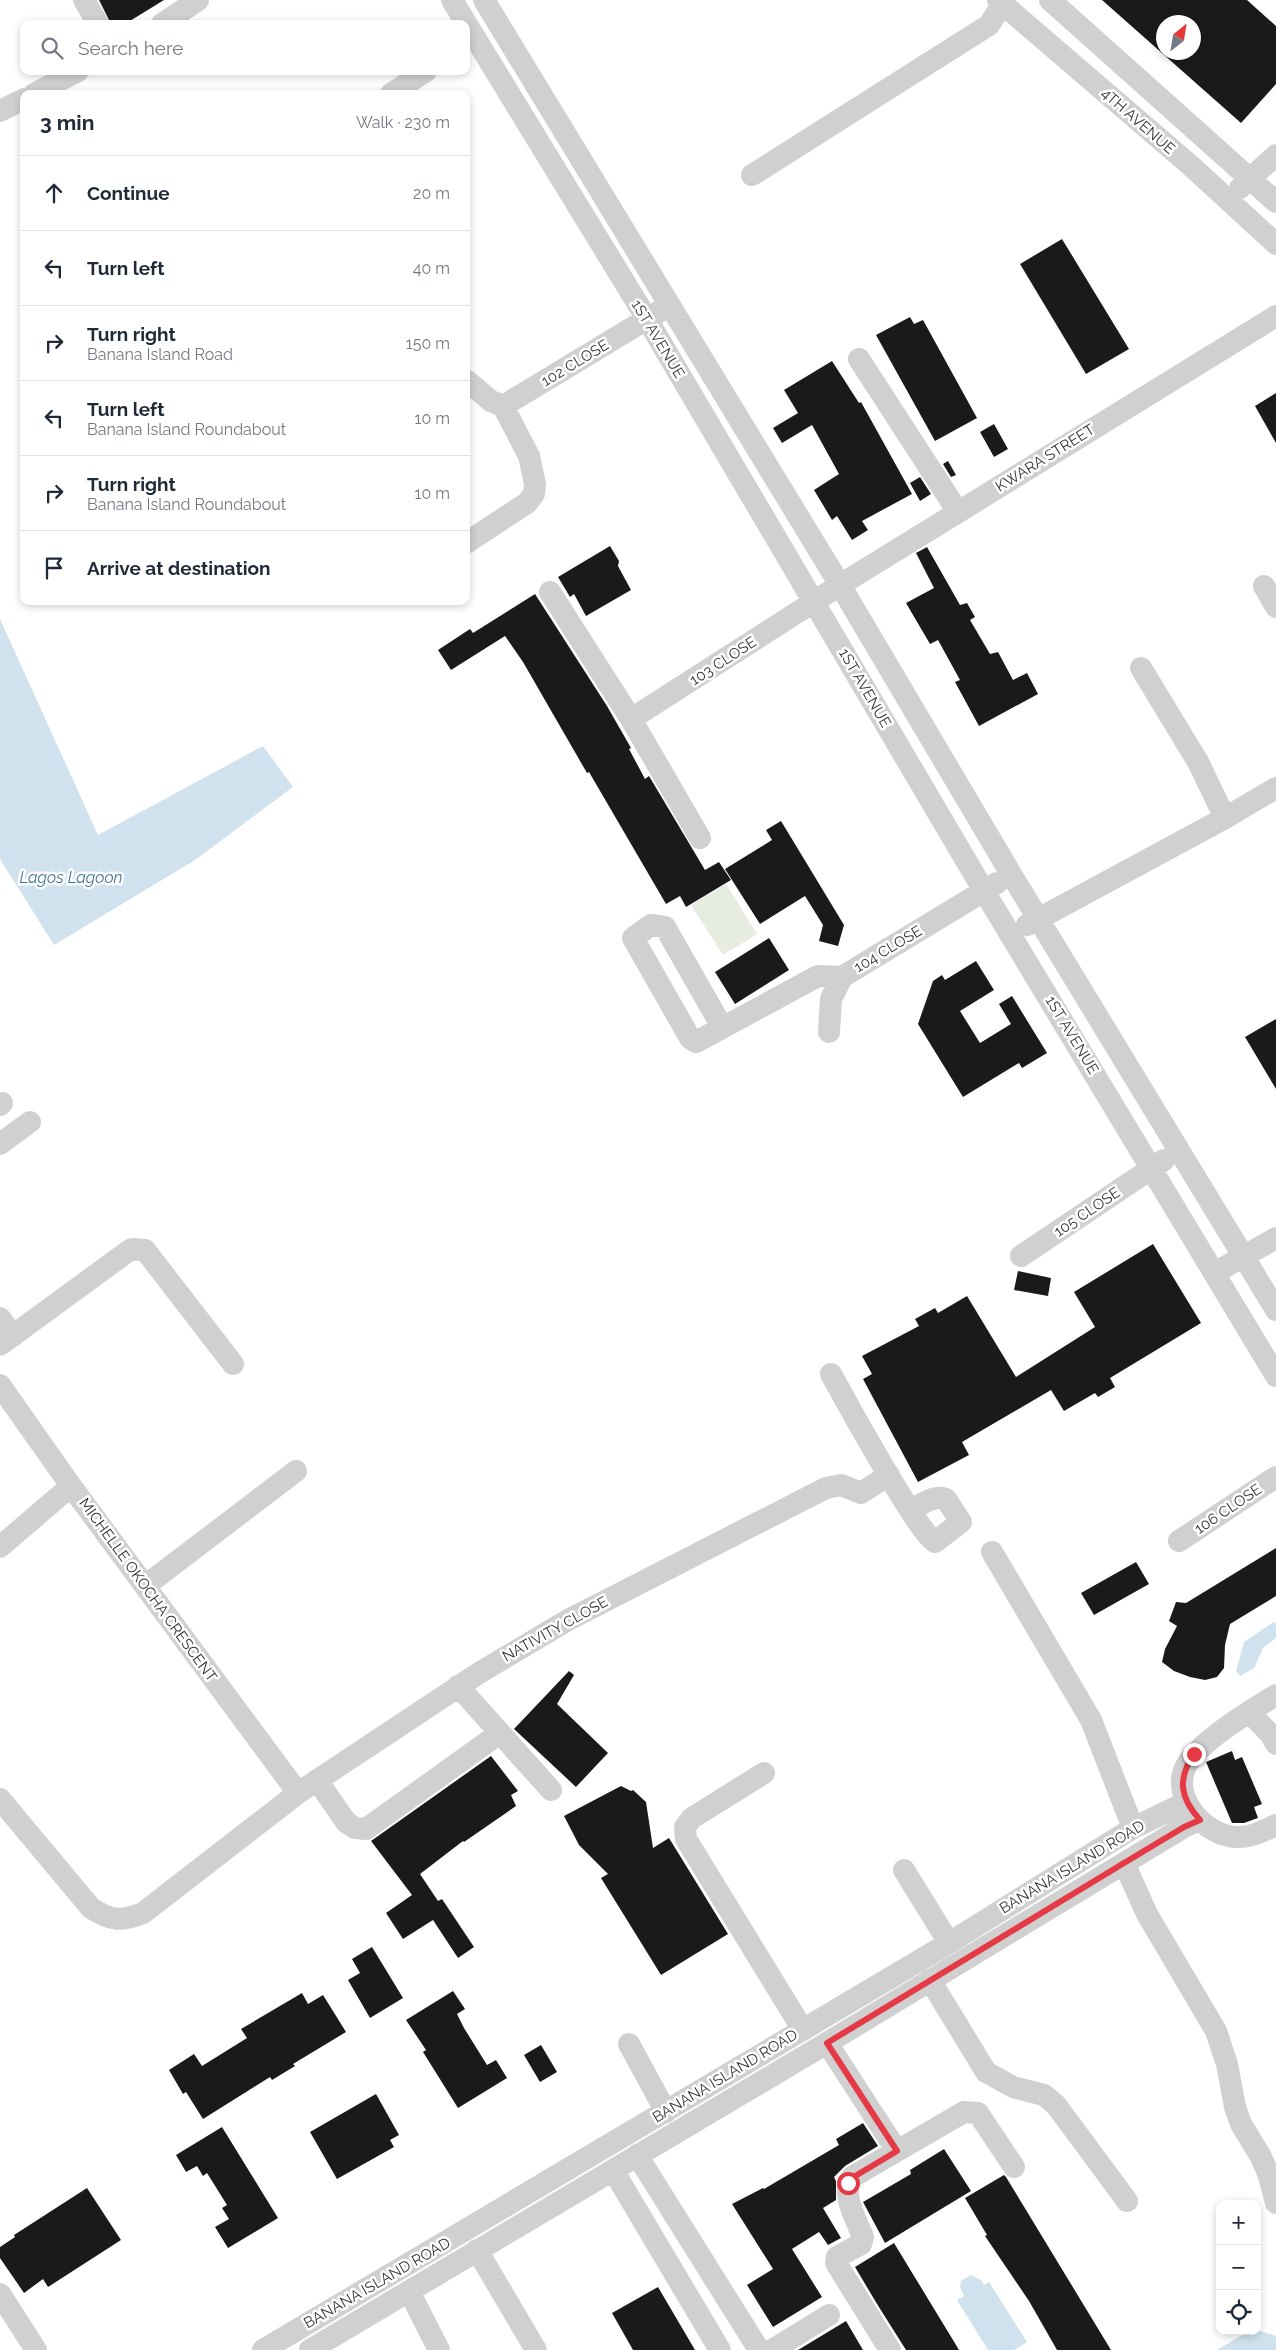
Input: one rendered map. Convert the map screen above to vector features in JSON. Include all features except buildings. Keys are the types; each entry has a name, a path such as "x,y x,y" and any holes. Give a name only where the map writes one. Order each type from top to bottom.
{"street":[{"path":"84,0 96,20"},
{"path":"168,20 198,0"},
{"name":"1ST AVENUE","path":"452,0 461,20"},
{"name":"1ST AVENUE","path":"484,0 840,584 1011,874 1178,1151 1245,1256 1276,1310"},
{"name":"4TH AVENUE","path":"1050,0 1276,202"},
{"path":"752,175 989,25 1002,2"},
{"name":"4TH AVENUE","path":"1002,2 1228,199 1276,244"},
{"path":"471,42 499,26"},
{"name":"1ST AVENUE","path":"471,42 647,319 984,891 1012,934 1152,1169 1216,1272 1276,1376"},
{"path":"42,90 70,75"},
{"path":"397,90 420,75"},
{"path":"0,111 20,101"},
{"path":"1228,199 1276,156"},
{"name":"102 CLOSE","path":"503,406 670,304"},
{"name":"KWARA STREET","path":"814,602 840,584 1276,316"},
{"path":"859,359 958,512"},
{"path":"470,383 491,401 503,406 532,465 535,484 534,494 527,503 470,540"},
{"path":"1264,586 1276,607"},
{"path":"550,592 631,719 700,838"},
{"name":"103 CLOSE","path":"631,719 814,602"},
{"path":"1140,668 1198,762 1225,818"},
{"path":"1012,934 1225,818 1276,788"},
{"name":"104 CLOSE","path":"829,1032 831,999 842,977 1011,874"},
{"path":"722,1027 665,926 651,925 633,938 690,1038 696,1042 818,976 842,977"},
{"path":"0,1144 30,1122"},
{"name":"105 CLOSE","path":"1021,1256 1178,1151"},
{"path":"1216,1272 1276,1238"},
{"path":"4,1333 127,1252 138,1249 145,1250 233,1364"},
{"path":"831,1374 911,1510"},
{"name":"MICHELLE OKOCHA CRESCENT","path":"0,1385 71,1486 298,1793"},
{"path":"145,1586 296,1471"},
{"name":"NATIVITY CLOSE","path":"0,1799 91,1908 105,1917 126,1920 143,1913 298,1793 458,1686 568,1620 826,1488 841,1485 861,1493 889,1475"},
{"name":"106 CLOSE","path":"1179,1542 1276,1477"},
{"path":"0,1547 71,1486"},
{"path":"992,1552 1091,1720 1133,1828"},
{"path":"458,1686 551,1790"},
{"path":"1276,1695 1249,1712 1194,1754 1185,1768 1182,1783 1187,1802 1200,1820 1222,1834 1236,1837 1252,1836 1276,1825"},
{"path":"1249,1712 1271,1735 1276,1744"},
{"path":"318,1780 346,1822 355,1828 366,1829 500,1734"},
{"path":"764,1773 692,1818 685,1827 686,1839 803,2030"},
{"name":"BANANA ISLAND ROAD","path":"263,2350 949,1943 1133,1828 1187,1802"},
{"name":"BANANA ISLAND ROAD","path":"310,2350 827,2043 1184,1827 1200,1820"},
{"path":"1124,1863 1152,1921 1216,2032 1224,2055 1235,2107 1242,2124 1265,2165 1276,2203"},
{"path":"904,1870 949,1943"},
{"path":"930,1980 986,2072 1008,2085 1044,2095 1056,2105 1127,2201"},
{"path":"827,2043 897,2151"},
{"path":"629,2044 666,2112"},
{"path":"890,2350 836,2263 837,2257 862,2244 863,2237 848,2193 848,2183 852,2178 897,2151 964,2112 971,2111 978,2113 1014,2167"},
{"path":"637,2155 759,2350"},
{"path":"613,2170 720,2350"},
{"path":"477,2250 536,2350"},
{"path":"408,2291 439,2350"},
{"path":"0,2294 36,2350"},
{"path":"772,2350 829,2315"}],"shaded area":[{"path":"726,884 757,934 723,955 691,905"}],"water":[{"name":"Lagos Lagoon","path":"0,619 98,835 263,746 293,787 195,860 54,945 0,859"},
{"path":"1274,1622 1276,1624 1276,1638 1263,1648 1254,1668 1240,1676 1236,1671 1244,1642"},
{"path":"971,2275 981,2280 984,2285 989,2282 1027,2342 1014,2350 988,2350 957,2300 964,2296 960,2287 961,2281"},
{"path":"1261,2331 1276,2336 1276,2350 1217,2350 1242,2335 1261,2335"}],"route":[{"path":"848,2183 852,2178 897,2151 827,2043 1184,1827 1200,1820 1194,1814 1185,1798 1182,1783 1185,1768 1194,1754"}]}
